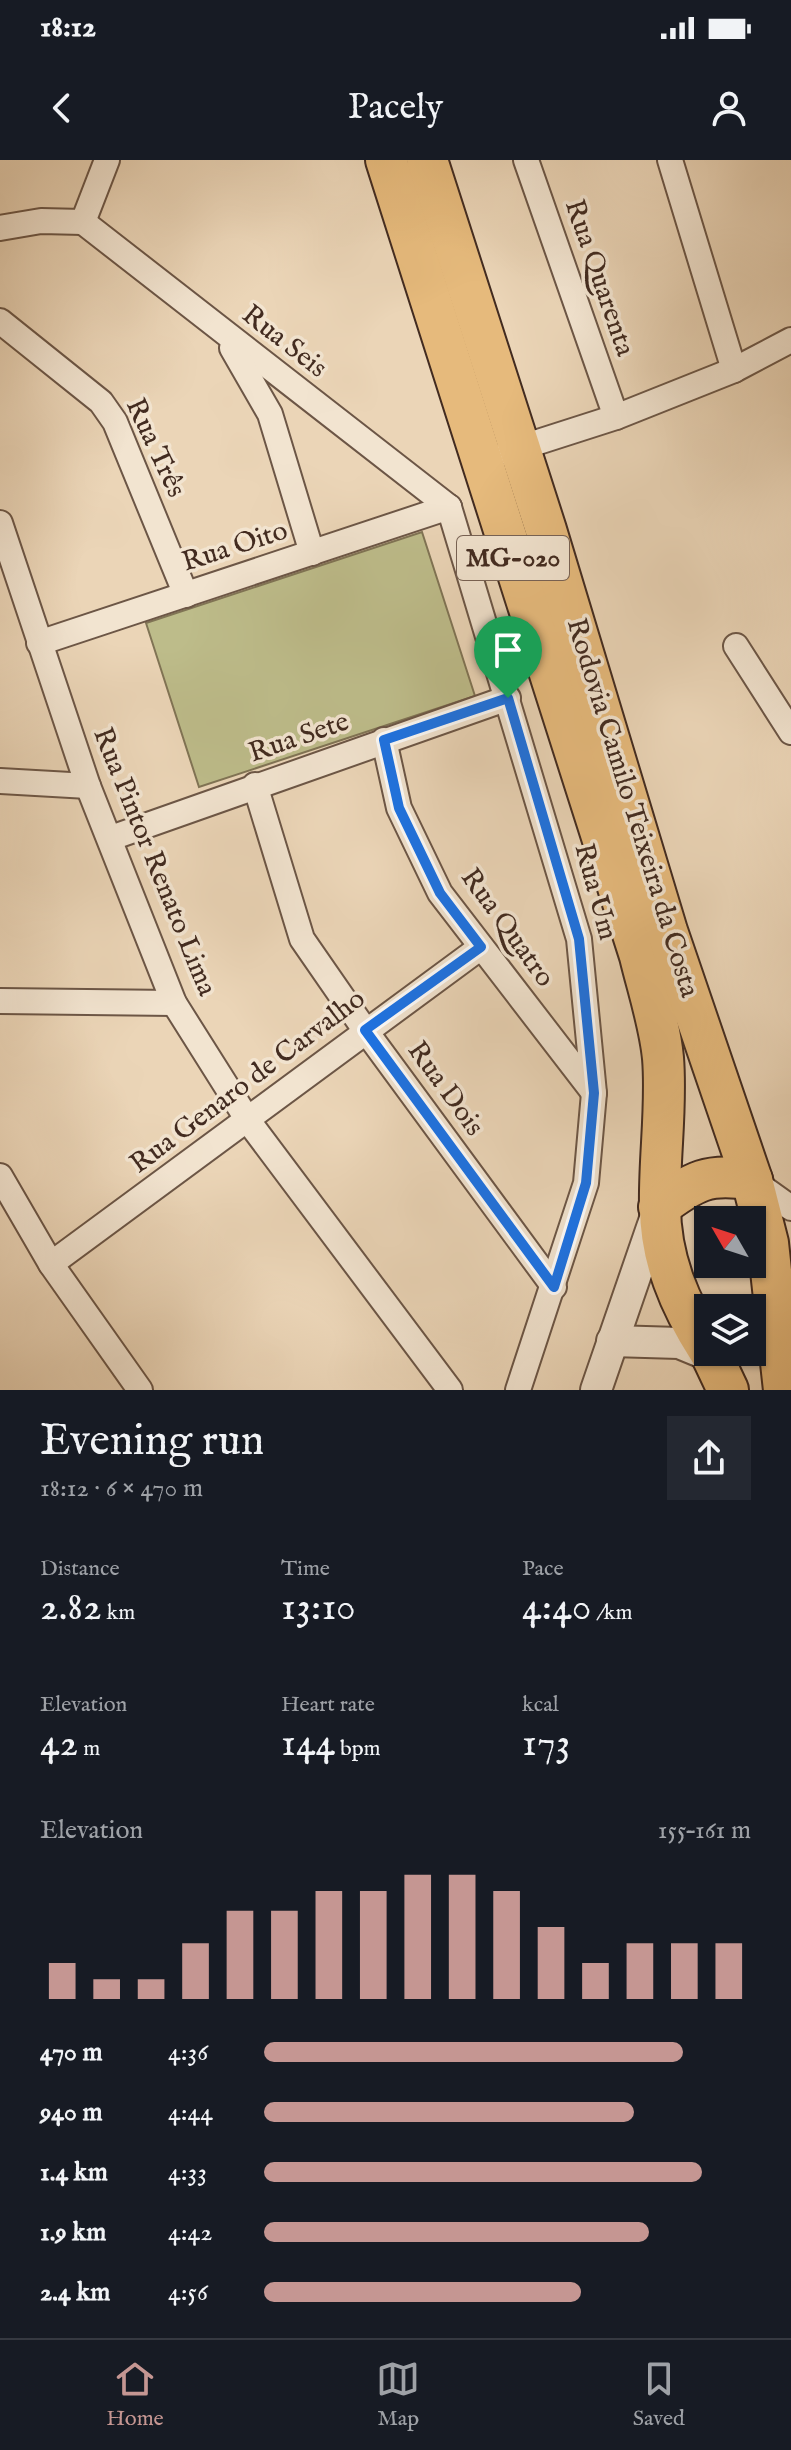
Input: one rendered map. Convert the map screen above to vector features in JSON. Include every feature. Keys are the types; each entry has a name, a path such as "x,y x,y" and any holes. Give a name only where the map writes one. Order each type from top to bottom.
{"highway":[{"name":"Rodovia Camilo Teixeira da Costa","path":"386,160 640,956 663,1057 664,1156 659,1207"},
{"name":"Rodovia Camilo Teixeira da Costa","path":"427,160 519,447 667,931 752,1180"},
{"path":"659,1207 689,1185 711,1176 752,1180"},
{"name":"MG-020","path":"752,1180 783,1297 784,1390"},
{"name":"MG-020","path":"659,1207 671,1278 683,1310 694,1328"}],"street":[{"path":"3,224 83,222 107,160"},
{"name":"Rua Quarenta","path":"526,160 616,417"},
{"path":"670,160 734,370"},
{"name":"Rua Seis","path":"83,222 449,507"},
{"name":"Rua Três","path":"0,321 101,402 115,422 186,595"},
{"path":"218,329 243,364 270,414 312,553"},
{"path":"482,462 519,447 616,417 734,370 791,340"},
{"name":"Rua Oito","path":"39,643 449,507"},
{"name":"Rua Um","path":"449,507 579,939 594,1093 586,1183 518,1390"},
{"name":"Rua Pintor Renato Lima","path":"0,523 6,568 39,643 88,786 174,1003 249,1122 450,1390"},
{"path":"736,646 791,732"},
{"name":"Rua Sete","path":"111,838 508,698"},
{"name":"Rua Quatro","path":"384,740 399,808 440,893 594,1093"},
{"path":"0,781 88,786"},
{"name":"Rua Dois","path":"255,785 302,939 554,1287"},
{"name":"Rua Genaro de Carvalho","path":"51,1264 249,1122 365,1030 481,947"},
{"path":"0,1001 174,1003"},
{"path":"0,1176 51,1264 140,1390"},
{"path":"752,1180 791,1208"},
{"name":"Rodovia Camilo Teixeira da Costa","path":"596,1390 659,1207"},
{"path":"612,1341 679,1343 694,1351"}],"shaded area":[{"path":"422,532 475,696 199,787 146,623"}],"route":[{"path":"508,698 579,939 594,1093 586,1183 554,1287 365,1030 481,947 440,893 399,808 384,740 508,698"}]}
